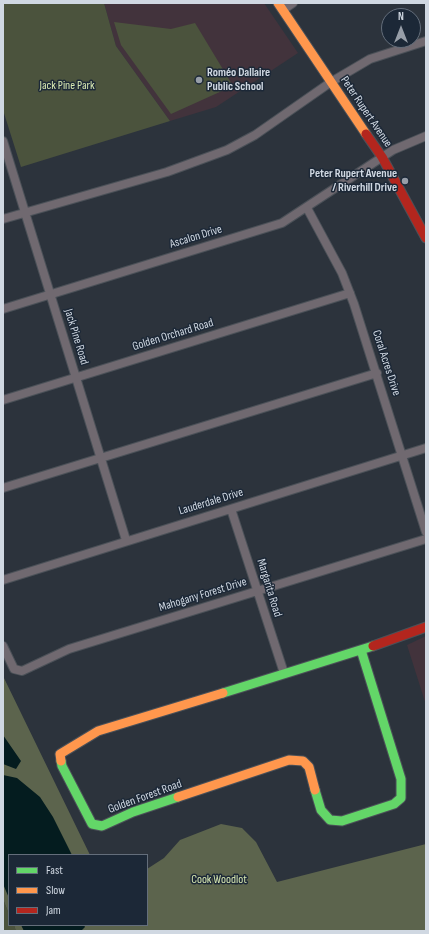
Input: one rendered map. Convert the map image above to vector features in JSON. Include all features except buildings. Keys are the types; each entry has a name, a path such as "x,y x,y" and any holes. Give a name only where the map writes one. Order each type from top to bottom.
{"street":[{"path":"281,7 293,3"},
{"name":"Peter Rupert Avenue","path":"281,7 382,157 425,235"},
{"path":"3,219 167,172 227,150 255,135 331,82 370,59 426,41"},
{"name":"Ascalon Drive","path":"3,309 282,223 307,208 382,157 411,141 426,136"},
{"name":"Jack Pine Road","path":"3,141 126,540"},
{"name":"Coral Acres Drive","path":"307,208 342,273 350,293 377,373 426,532"},
{"name":"Golden Orchard Road","path":"3,400 350,293"},
{"path":"3,488 377,373"},
{"name":"Lauderdale Drive","path":"3,580 126,540 232,509 426,448"},
{"name":"Margarita Road","path":"232,509 284,674"},
{"name":"Mahogany Forest Drive","path":"3,646 14,669 22,671 69,649 426,539"},
{"name":"Golden Forest Road","path":"361,650 401,779 402,798 394,804 342,821 330,820 321,810 309,767 303,761 289,760 133,812 102,826 92,824 62,766 60,754 98,731 361,650 426,627"}],"shaded area":[{"name":"Roméo Dallaire Public School","path":"104,3 264,3 298,53 216,107 170,121 116,46"},
{"path":"426,636 426,705 407,645"},
{"path":"3,735 21,761 16,769 3,764"},
{"path":"3,775 17,778 40,797 53,817 72,854 8,854 8,896 3,884"},
{"path":"22,926 85,927 81,931 24,931"}],"green space":[{"name":"Jack Pine Park","path":"3,3 104,3 116,46 170,121 21,167 3,110"},
{"path":"114,22 171,29 195,23 233,86 171,114 121,45"},
{"path":"3,676 90,854 8,854 8,912 3,899"},
{"name":"Cook Woodlot","path":"221,824 242,828 256,842 277,882 426,844 426,931 16,931 14,926 148,926 148,868 164,858 180,840"},
{"path":"3,899 8,912 8,926 14,926 16,931 3,931"}],"traffic: fast":[{"path":"223,693 373,646"},
{"path":"315,790 321,810 330,820 342,821 394,804 401,798 401,779 361,650"},
{"path":"61,761 62,766 92,824 102,826 133,812 178,797"}],"traffic: slow":[{"path":"278,3 366,134"},
{"path":"61,761 60,754 98,731 223,693"},
{"path":"178,797 289,760 303,761 309,767 315,790"}],"traffic: jam":[{"path":"366,134 382,157 426,238"},
{"path":"373,646 426,627"}],"place":[{"name":"Roméo Dallaire Public School","path":"199,80"},
{"name":"Peter Rupert Avenue / Riverhill Drive","path":"405,181"}]}
